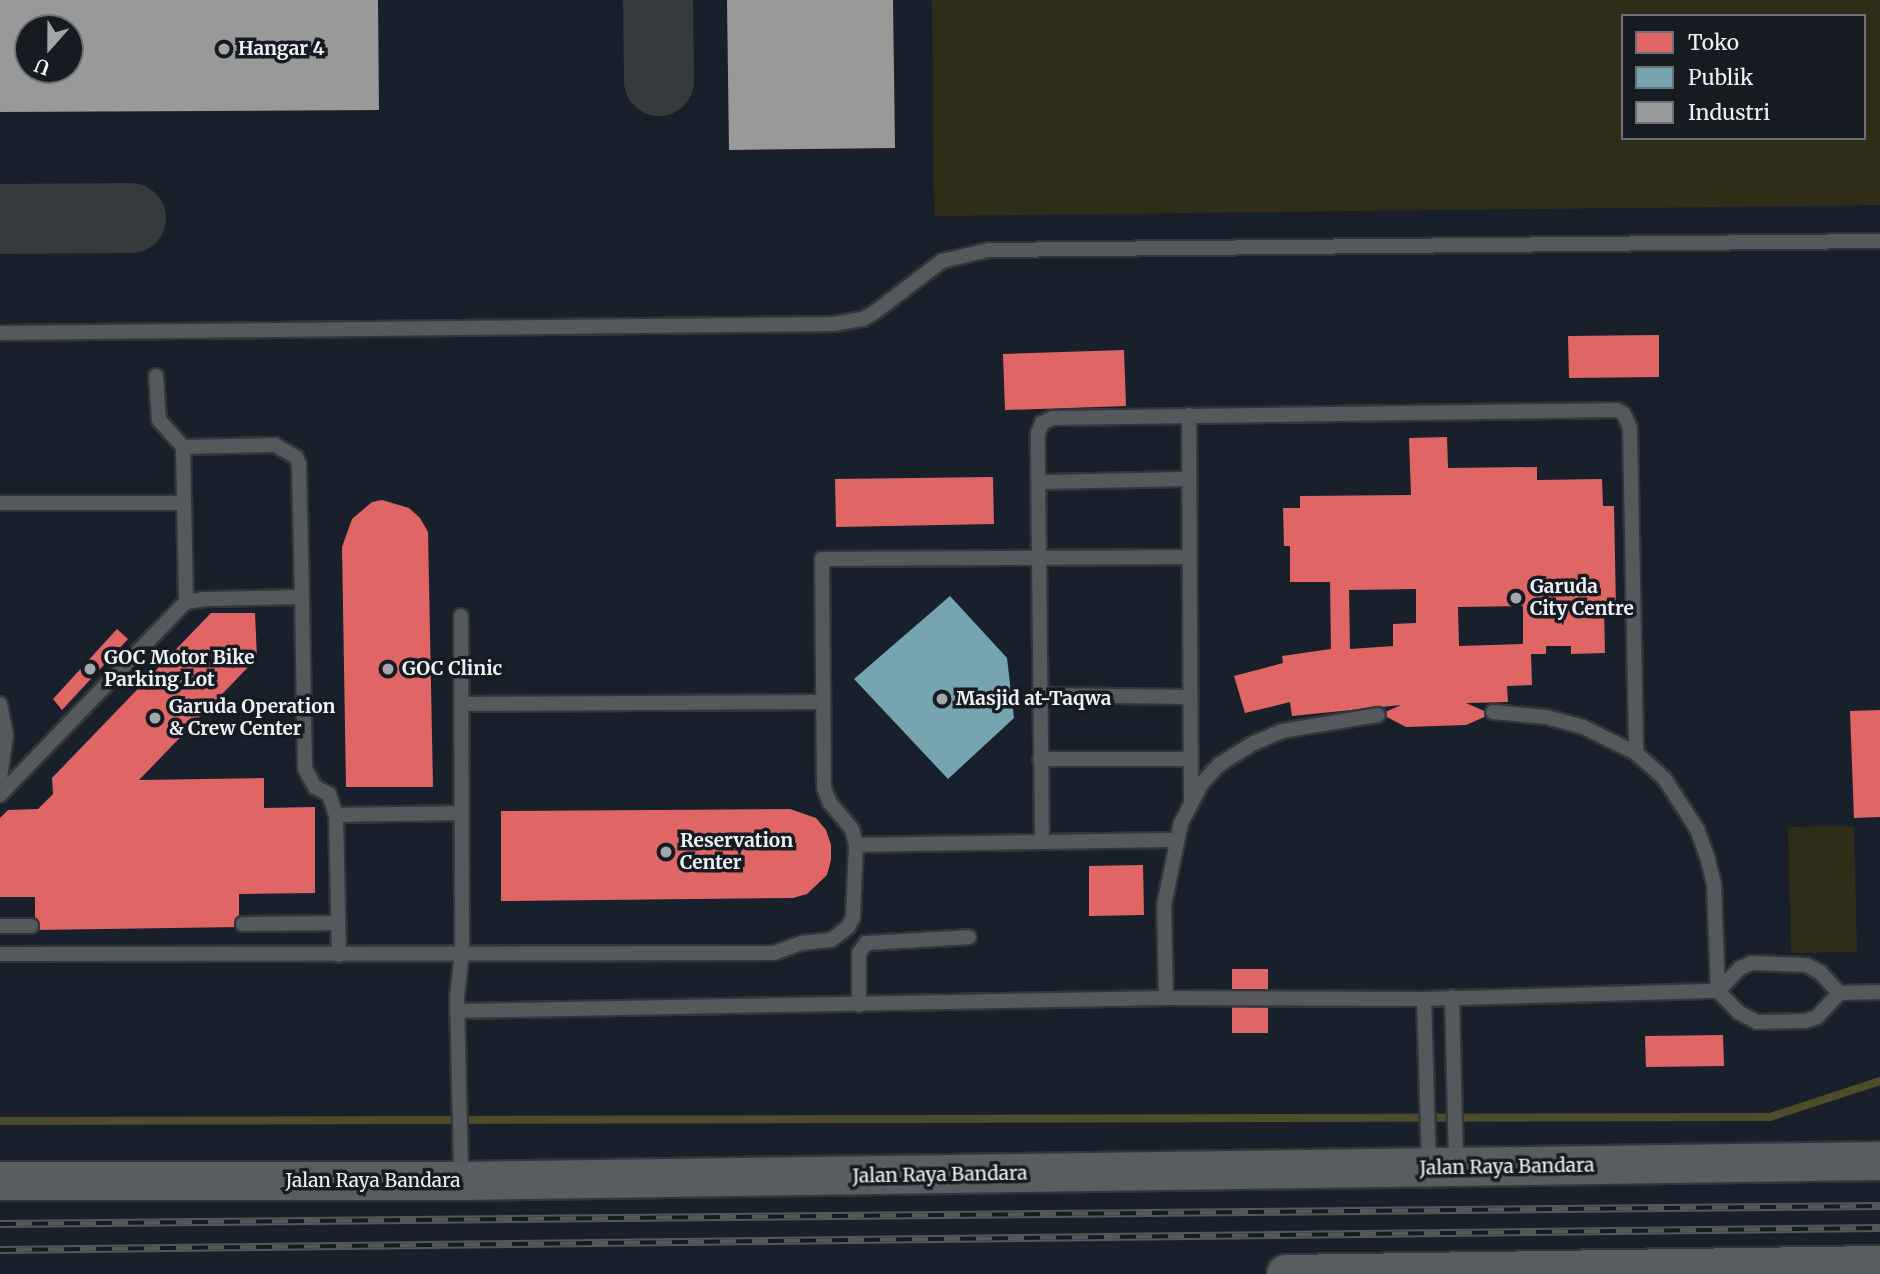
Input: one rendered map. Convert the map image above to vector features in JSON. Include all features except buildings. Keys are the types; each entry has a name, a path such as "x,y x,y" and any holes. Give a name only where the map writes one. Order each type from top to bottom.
{"street":[{"name":"Jalan Raya Bandara","path":"0,1181 461,1165 1443,1153 1880,1161"},
{"path":"1286,1274 1810,1270 1880,1265"}],"lane":[{"path":"0,333 841,323 875,312 942,261 989,250 1880,241"},
{"path":"156,376 159,420 183,447 186,602"},
{"path":"1042,842 1039,429 1047,419 1607,410 1624,414 1630,428 1636,753"},
{"path":"1189,415 1191,802"},
{"path":"183,447 275,445 296,457 299,464 305,769 315,787 329,794 336,815 339,956"},
{"path":"1040,482 1189,479"},
{"path":"0,503 96,501 102,506 184,503"},
{"path":"0,954 339,956 774,953 802,943 831,940 848,927 853,917 856,845 849,824 825,796 822,559 1189,557"},
{"path":"0,795 186,602 205,598 302,597"},
{"path":"461,616 462,954 457,1011 461,1165"},
{"path":"1041,695 1190,697"},
{"path":"461,704 822,702"},
{"path":"0,704 6,734 0,778"},
{"path":"1493,712 1546,717 1583,727 1636,753 1664,778 1683,803 1697,829 1708,860 1715,896 1718,991 1743,1017 1757,1021 1812,1020 1839,993 1880,992"},
{"path":"1166,998 1164,905 1177,840 1191,802 1202,783 1220,765 1254,743 1295,729 1378,715"},
{"path":"1040,759 1191,759"},
{"path":"336,815 461,813"},
{"path":"856,845 1177,840"},
{"path":"243,924 338,923"},
{"path":"0,926 31,926"},
{"path":"859,1005 859,953 866,943 969,937"},
{"path":"457,1011 1166,998 1424,999 1718,991 1745,964 1796,963 1820,972 1839,993"},
{"path":"1443,1153 1453,1064 1452,998"},
{"path":"1424,999 1427,1064 1443,1153"}],"shaded area":[{"path":"0,0 1880,0 1880,1274 0,1274"},
{"path":"932,0 1880,0 1880,205 934,216"},
{"path":"1854,826 1857,952 1791,953 1788,827"}],"waterway":[{"path":"0,1121 1770,1117 1880,1081"}],"taxiway":[{"path":"658,0 659,81"},
{"path":"0,219 131,218"}],"railway":[{"path":"0,1224 1880,1206"},
{"path":"0,1250 1880,1228"}],"place":[{"name":"Hangar 4","path":"224,49"},
{"name":"Garuda City Centre","path":"1516,598"},
{"name":"GOC Motor Bike Parking Lot","path":"90,669"},
{"name":"GOC Clinic","path":"388,669"},
{"name":"Masjid at-Taqwa","path":"942,699"},
{"name":"Garuda Operation & Crew Center","path":"155,718"},
{"name":"Reservation Center","path":"666,852"}]}
